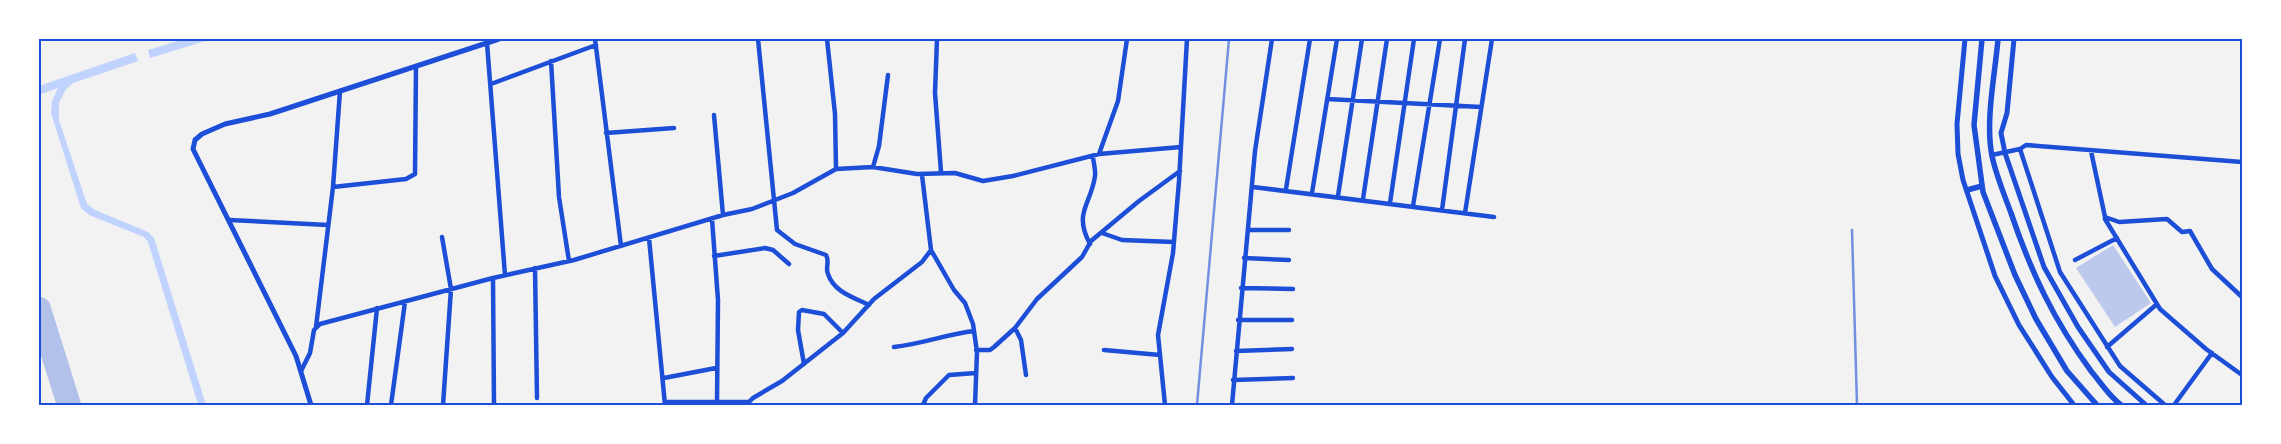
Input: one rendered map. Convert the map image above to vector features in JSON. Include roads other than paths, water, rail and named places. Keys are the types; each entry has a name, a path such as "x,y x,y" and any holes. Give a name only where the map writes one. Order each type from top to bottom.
{"main road":[{"path":"1982,39 1974,125 1982,186 2015,275 2036,319 2067,371 2097,405"},
{"path":"1998,39 1990,128 1992,155 2030,268 2051,311 2083,359 2113,399 2121,405"},
{"path":"1967,190 1982,186"}],"street":[{"path":"311,405 296,356 193,149 195,140 202,134 225,124 270,114 499,39"},
{"path":"595,39 621,246"},
{"path":"758,39 777,230 796,244 826,255 829,261 827,274 835,287 869,305"},
{"path":"827,39 835,114 836,169"},
{"path":"937,39 935,93 941,172"},
{"path":"1099,154 1118,102 1127,39"},
{"path":"1165,405 1159,328 1174,242 1187,39"},
{"path":"1232,405 1238,320 1256,146 1272,39"},
{"path":"1286,189 1310,39"},
{"path":"1312,193 1337,39"},
{"path":"1338,196 1362,39"},
{"path":"1363,200 1387,39"},
{"path":"1390,203 1414,39"},
{"path":"1413,206 1440,39"},
{"path":"1442,210 1465,39"},
{"path":"1465,213 1492,39"},
{"path":"1965,39 1957,138 1967,190 1995,276 2020,324 2052,377 2074,405"},
{"path":"2014,39 2007,113 2002,133 2005,153 2044,267 2078,327 2109,372 2146,405"},
{"path":"487,43 505,275"},
{"path":"491,84 551,60 596,45"},
{"path":"551,60 558,186 569,261"},
{"path":"333,187 406,179 415,174 416,66"},
{"path":"873,167 879,146 888,75"},
{"path":"300,371 310,353 312,334 316,326 333,187 340,92"},
{"path":"1327,99 1481,107"},
{"path":"714,115 723,215"},
{"path":"606,133 674,128"},
{"path":"1992,155 2020,149 2026,145 2242,162"},
{"path":"316,326 493,278 569,261 723,215 774,202 836,169 873,167 922,174 955,173 983,181 1013,176 1099,154 1181,147"},
{"path":"2020,149 2060,272 2120,366 2165,405"},
{"path":"2091,151 2105,217 2157,304 2212,353 2242,375"},
{"path":"1090,244 1082,225 1084,206 1095,176 1093,156"},
{"path":"976,350 992,349 1015,328 1037,299 1082,257 1090,244 1139,201 1180,171"},
{"path":"922,174 931,250 938,264 970,312 976,350 975,405"},
{"path":"1252,189 1286,189 1494,217"},
{"path":"2105,217 2119,222 2167,219 2182,232 2190,231 2212,269 2242,297"},
{"path":"712,219 718,300 717,401"},
{"path":"229,220 328,224"},
{"path":"1248,230 1289,230"},
{"path":"1102,233 1122,240 1174,242"},
{"path":"442,237 451,289 444,405"},
{"path":"649,238 665,404 717,401 747,404 775,386 844,333 869,305 922,262 931,250"},
{"path":"2075,260 2117,238"},
{"path":"714,256 765,248 773,250 789,264"},
{"path":"1244,258 1289,260"},
{"path":"535,268 537,398"},
{"path":"493,278 494,405"},
{"path":"1241,288 1293,289"},
{"path":"391,405 405,302"},
{"path":"2107,347 2157,304"},
{"path":"367,405 377,308"},
{"path":"804,364 798,330 799,312 802,310 824,314 844,333"},
{"path":"1238,320 1292,320"},
{"path":"1015,328 1021,340 1026,375"},
{"path":"894,347 914,345 954,333 974,331"},
{"path":"1236,351 1292,349"},
{"path":"1104,350 1160,355"},
{"path":"2174,405 2212,353"},
{"path":"664,378 716,368"},
{"path":"923,405 926,398 949,374 976,373"},
{"path":"1233,380 1293,378"}],"water":[{"path":"184,39 212,39 150,58 148,50"},
{"path":"135,53 138,61 73,83 66,89 59,103 59,120 87,204 95,210 148,232 154,238 206,405 197,405 148,242 144,237 89,215 81,208 51,113 52,101 58,88 39,95 39,86"}],"railway":[{"path":"1197,405 1229,39"},
{"path":"1852,230 1857,405"}]}
